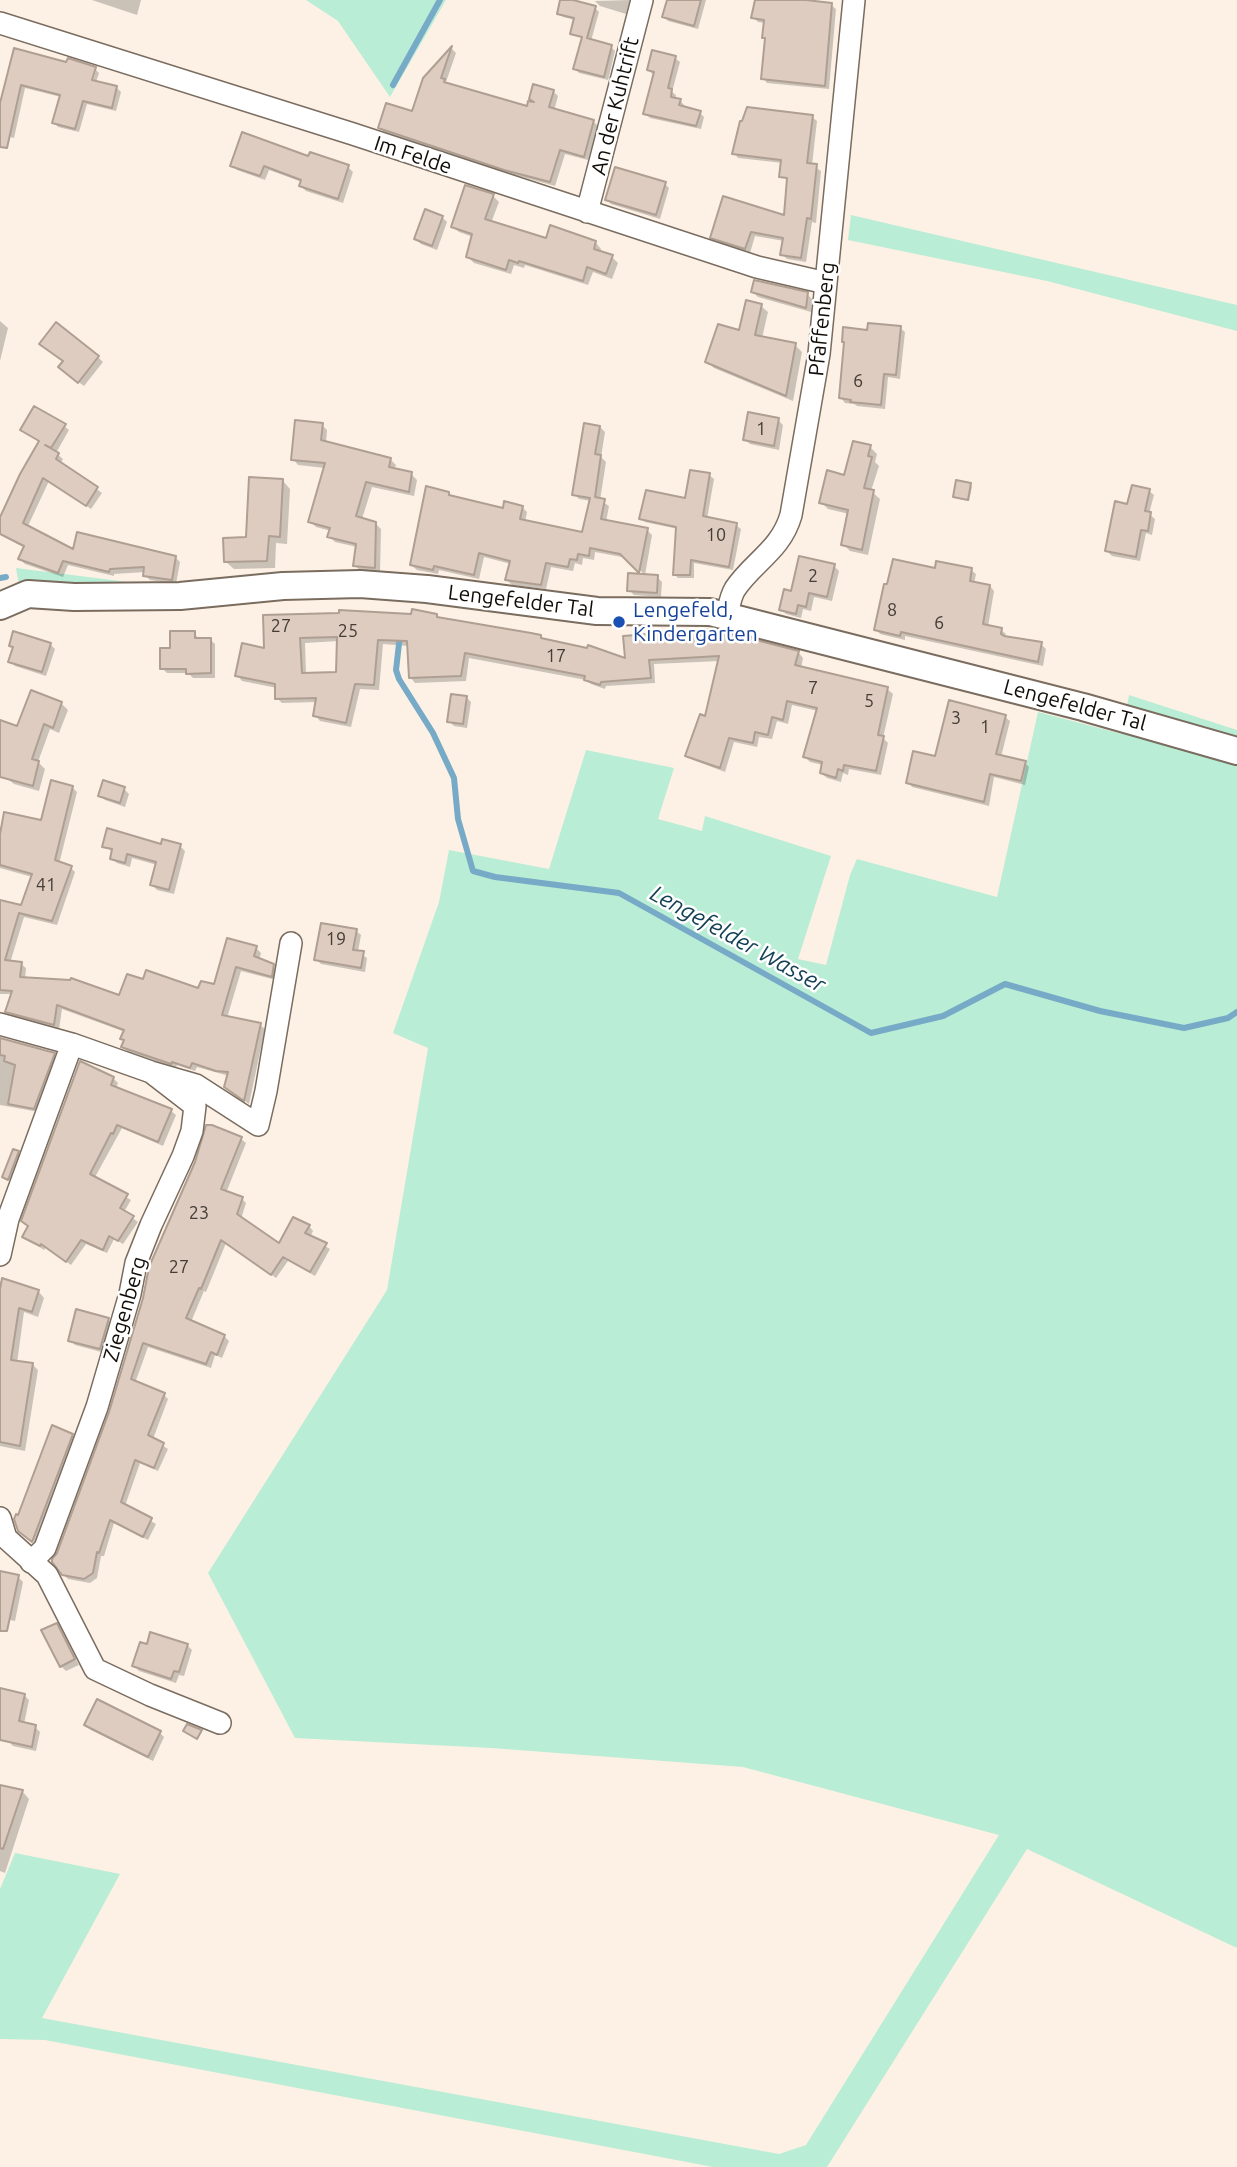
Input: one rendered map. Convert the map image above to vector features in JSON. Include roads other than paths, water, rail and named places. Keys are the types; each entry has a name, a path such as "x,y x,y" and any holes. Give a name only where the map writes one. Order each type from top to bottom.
{"street":[{"name":"An der Kuhtrift","path":"587,212 642,0"},
{"name":"Pfaffenberg","path":"727,615 734,592 770,552 789,521 816,374 854,0"},
{"name":"Im Felde","path":"0,23 353,134 757,267 826,284"},
{"name":"Lengefelder Tal","path":"0,606 27,594 74,597 180,596 283,586 360,584 427,589 597,611 685,611 727,615 1083,706 1237,751"},
{"name":"Ziegenberg","path":"0,1024 72,1044 196,1085 258,1125 291,943"},
{"path":"0,1255 8,1219 72,1044"},
{"name":"Ziegenberg","path":"31,1562 45,1548 97,1407 130,1294 136,1263 192,1131 195,1106 150,1072"},
{"path":"0,1518 6,1538 47,1575 95,1669 220,1723"}],"waterway":[{"path":"393,85 440,0"},
{"name":"Lengefelder Wasser","path":"0,578 6,577"},
{"name":"Lengefelder Wasser","path":"400,635 396,670 433,733 454,778 458,819 473,871 495,877 619,893 871,1033 943,1016 1005,984 1100,1011 1184,1028 1228,1018 1237,1012"}],"place":[{"name":"Lengefeld, Kindergarten","path":"619,622"}]}
